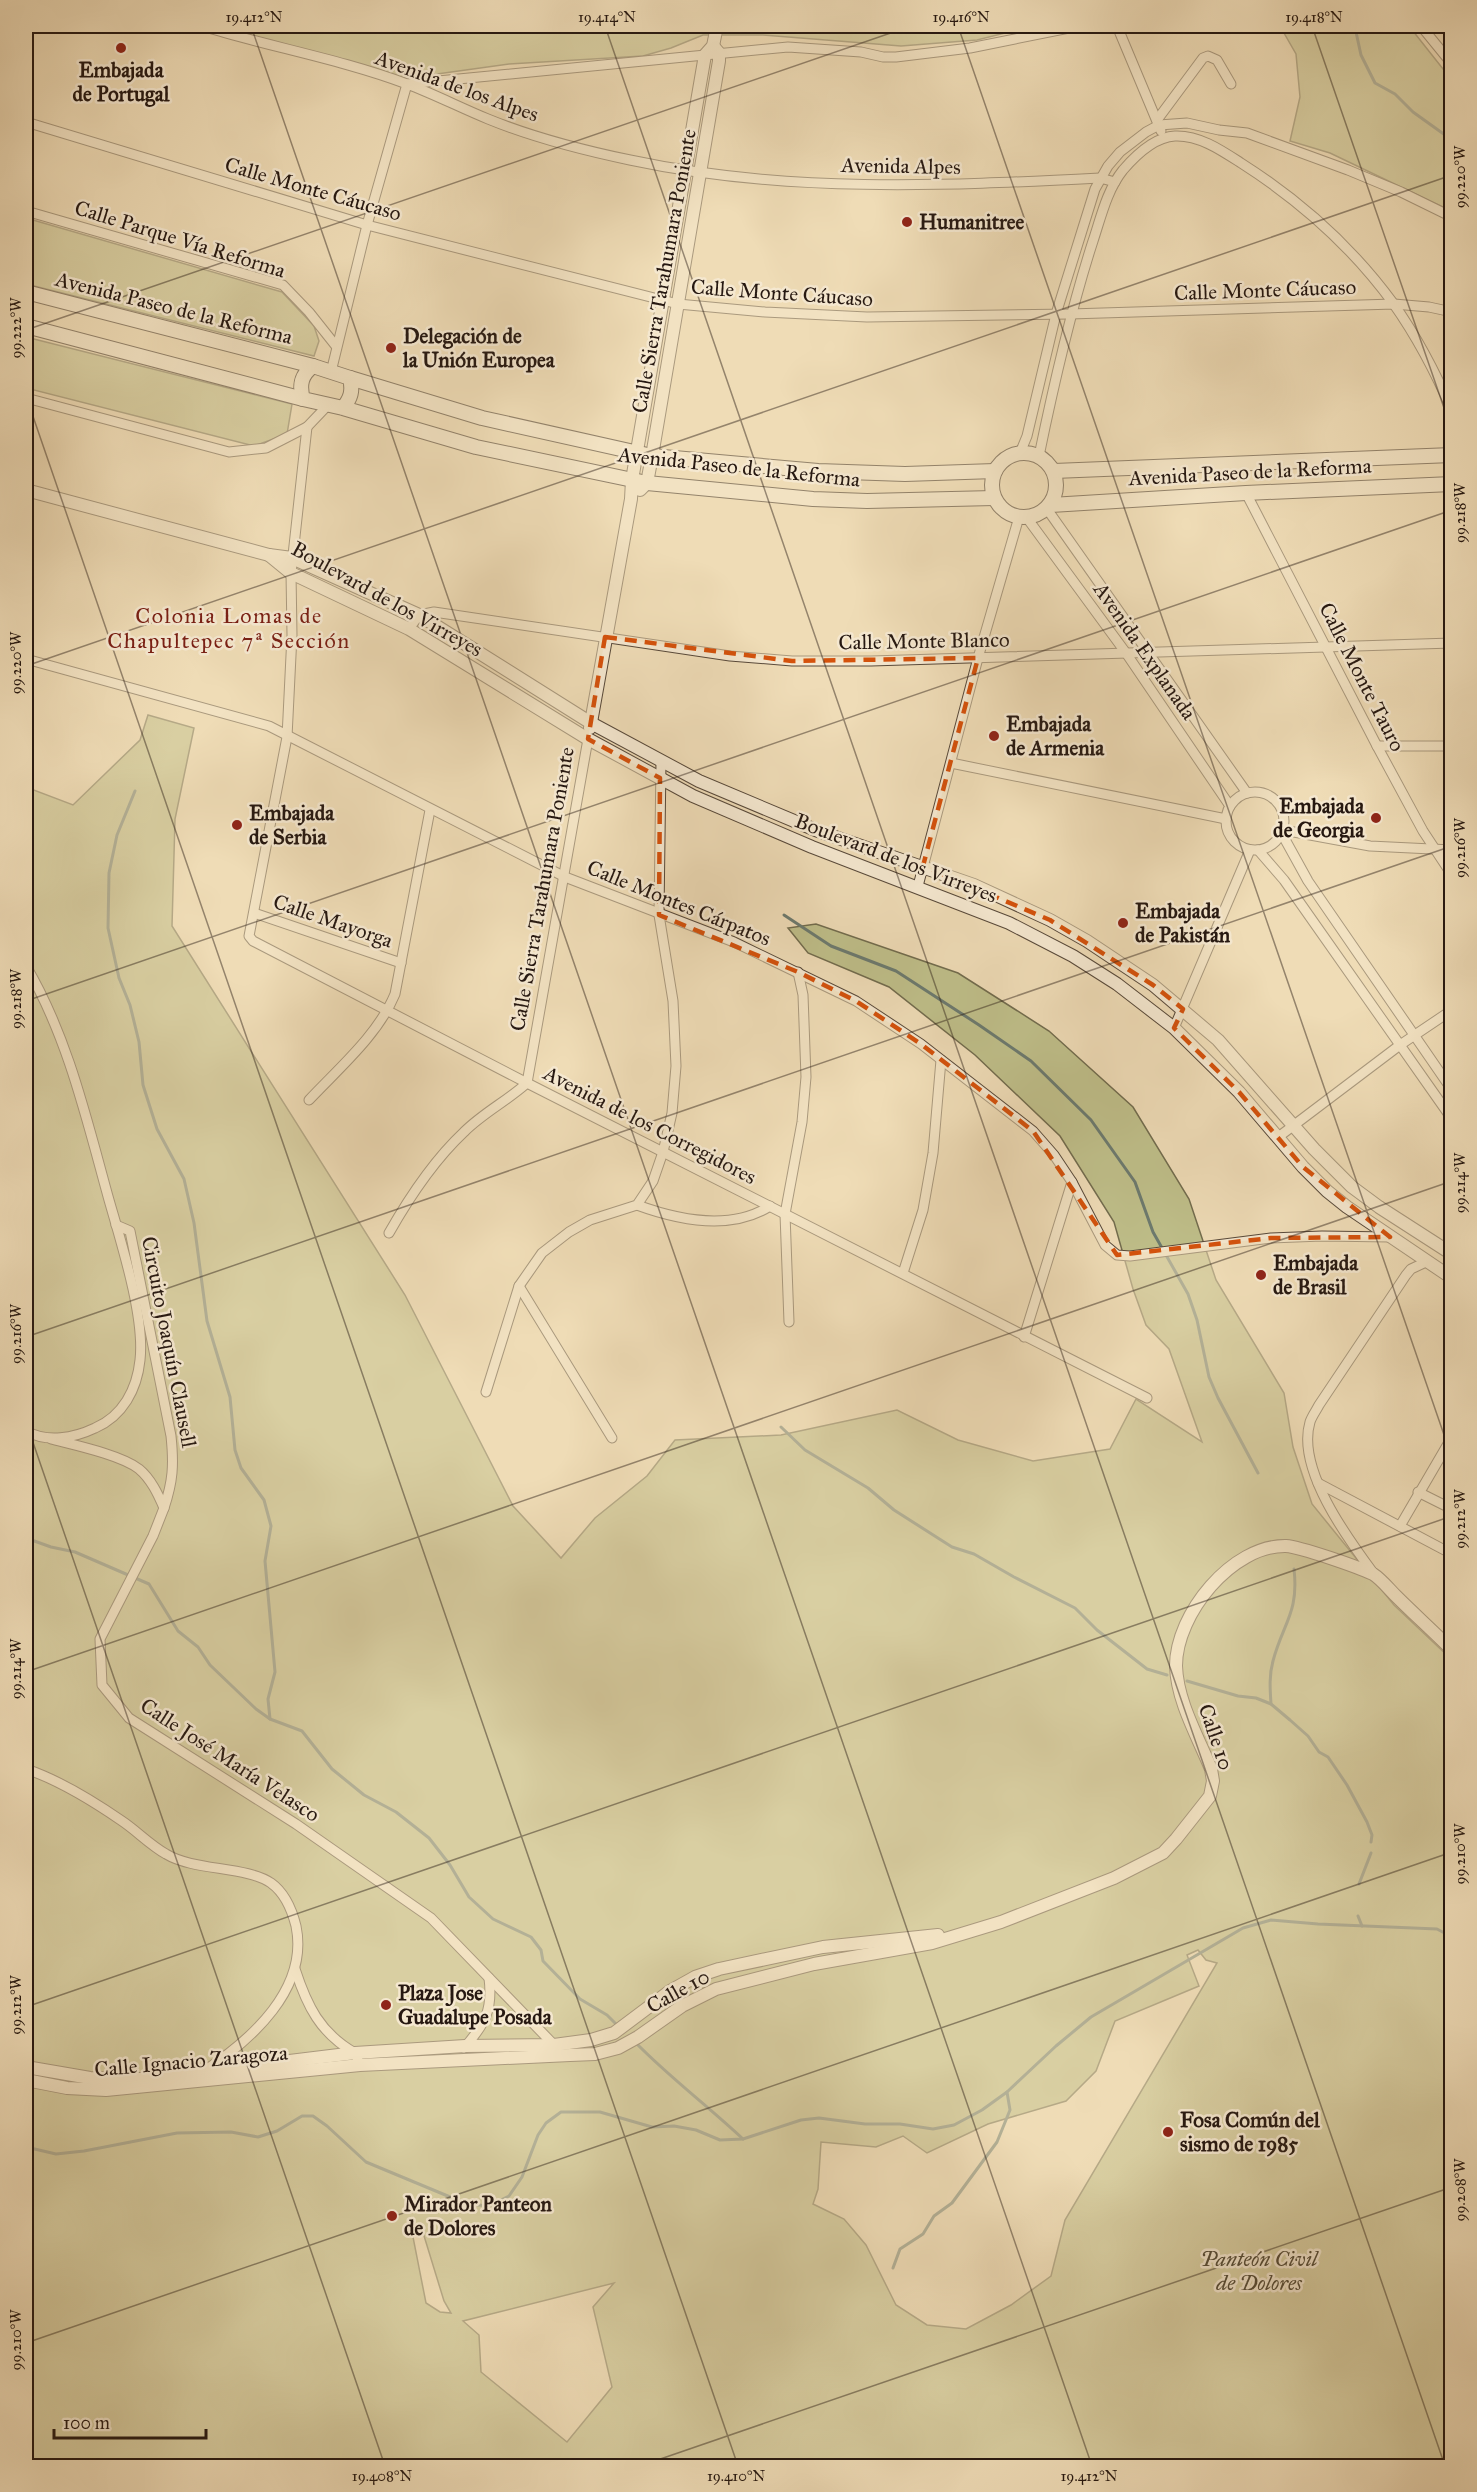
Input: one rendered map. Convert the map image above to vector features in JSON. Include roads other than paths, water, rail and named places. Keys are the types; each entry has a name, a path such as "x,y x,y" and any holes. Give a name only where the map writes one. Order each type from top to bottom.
{"main road":[{"name":"Avenida Paseo de la Reforma","path":"26,292 313,366 482,418 652,456 818,471 905,474 995,471"},
{"path":"26,326 303,399"},
{"path":"303,399 300,390 301,380 313,366"},
{"path":"344,408 350,399 352,389 350,378"},
{"name":"Avenida Paseo de la Reforma","path":"303,399 344,408 476,447 647,483 813,499 867,501 994,498"},
{"path":"1020,453 1039,456 1053,471 1057,483 1056,494 1049,507 1038,515 1023,518 1004,511 994,498 995,471 1010,456 1020,453"},
{"name":"Avenida Paseo de la Reforma","path":"1053,471 1452,455"},
{"name":"Avenida Paseo de la Reforma","path":"1049,507 1246,493 1452,483"}],"street":[{"name":"Avenida de los Alpes","path":"202,26 407,84 490,120 578,147 639,162 701,171"},
{"name":"Calle Sierra Tarahumara Poniente","path":"647,483 701,171 717,26"},
{"path":"331,372 367,225 407,84 713,51 788,46 896,57 970,48 1079,26"},
{"path":"1117,26 1163,138"},
{"path":"1421,26 1452,64"},
{"name":"Calle Sierra Tarahumara Poniente","path":"527,1083 631,499 632,480 684,169 713,51"},
{"path":"1020,453 1027,436 1056,314 1089,205 1100,178 1126,146 1158,122 1203,58 1208,56 1217,60 1231,84"},
{"name":"Calle Monte Cáucaso","path":"26,122 367,225 678,304 765,312 867,317 1070,314 1394,304 1429,307 1452,312"},
{"path":"1158,122 1187,123 1247,133 1348,170 1452,217"},
{"path":"1211,145 1219,130"},
{"path":"1039,456 1070,314 1104,208 1115,182 1134,159 1163,138 1189,137 1211,145 1264,177 1327,228 1366,269 1394,304 1429,360 1452,411"},
{"name":"Avenida Alpes","path":"701,171 781,180 906,186 1100,178 1115,182"},
{"name":"Calle Parque Vía Reforma","path":"26,211 283,285 309,312 336,346"},
{"path":"26,398 229,452 266,448 307,427 328,405"},
{"path":"254,913 287,737 292,635 291,573 307,427"},
{"path":"631,499 647,483"},
{"name":"Boulevard de los Virreyes","path":"26,490 269,555 292,558 419,615 591,723 699,782 818,831 923,866 1005,899 1068,930 1118,960 1183,1009 1218,1040 1293,1125 1352,1187 1452,1254"},
{"name":"Calle Monte Tauro","path":"1246,493 1377,746 1435,850 1452,874"},
{"name":"Avenida Explanada","path":"1049,507 1246,793"},
{"path":"918,886 978,658 1023,518"},
{"name":"Avenida Explanada","path":"1023,518 1126,653 1230,806"},
{"name":"Boulevard de los Virreyes","path":"269,555 291,573 409,629 588,739 693,796 812,847 1009,922 1042,938 1117,984 1174,1028 1239,1092 1277,1138 1327,1191 1452,1278"},
{"name":"Calle Monte Blanco","path":"419,615 434,612 730,656 792,661 871,661 1452,643"},
{"path":"409,629 419,615"},
{"name":"Calle Montes Cárpatos","path":"26,659 269,726 565,877 734,942 856,1001 892,1024 1033,1131 1054,1155 1072,1182 1105,1245 1117,1255 1130,1257 1271,1238 1390,1237"},
{"path":"1377,746 1452,746"},
{"path":"486,1392 519,1286 542,1253 569,1232 597,1218 636,1205 653,1181 663,1152 672,1113 676,1066 673,1001 659,915 661,761"},
{"path":"951,763 1226,819"},
{"path":"1452,1090 1299,867 1283,832 1283,812 1273,797 1256,791 1237,798 1230,806 1226,819 1230,836 1236,843 1254,850 1284,879 1452,1119"},
{"path":"309,1100 388,1010 395,994 430,810"},
{"path":"1283,832 1370,846 1452,850"},
{"path":"1174,1028 1254,850 1274,844 1283,832"},
{"name":"Avenida de los Corregidores","path":"254,913 249,936 259,945 1147,1398"},
{"name":"Calle Mayorga","path":"254,913 401,963"},
{"name":"Circuito Joaquín Clausell","path":"26,966 39,988 56,1028 88,1121 116,1225 140,1335 137,1380 130,1397 119,1412 94,1429 51,1439"},
{"path":"789,1322 784,1214 802,1122 806,1077 803,995 798,972"},
{"path":"1277,1138 1400,1045 1452,1010"},
{"path":"903,1273 924,1210 933,1153 941,1060"},
{"path":"389,1233 408,1200 448,1148 495,1105 515,1094 527,1083"},
{"path":"1024,1336 1072,1182"},
{"path":"636,1205 662,1214 691,1219 737,1220 757,1215 770,1206"},
{"name":"Circuito Joaquín Clausell","path":"116,1225 127,1228 132,1239 171,1436 174,1461 172,1481 164,1508"},
{"path":"1426,1262 1406,1275 1318,1405 1310,1423 1309,1442 1318,1483 1342,1531 1374,1575 1451,1648"},
{"path":"519,1286 612,1438"},
{"path":"26,1431 119,1459 138,1468 158,1492 164,1508"},
{"path":"1400,1526 1452,1437"},
{"path":"1318,1483 1452,1554"},
{"path":"1419,1492 1452,1509"},
{"name":"Calle José María Velasco","path":"164,1508 149,1543 109,1617 100,1640 102,1685 129,1718 229,1780 431,1918 565,2056"},
{"name":"Calle 10","path":"453,2060 565,2056 607,2052 633,2041 682,2006 716,1989 814,1964 932,1943 1001,1922 1114,1878 1150,1861 1163,1853 1200,1811 1210,1796 1213,1781 1211,1769 1180,1692 1176,1666 1186,1620 1200,1596 1236,1563 1269,1548 1288,1546 1374,1575"},
{"name":"Calle Ignacio Zaragoza","path":"26,1769 98,1804 166,1855 181,1861 258,1878 271,1883 284,1897 293,1913 299,1941 295,1969 280,1998 248,2038 202,2072"},
{"name":"Calle 10","path":"465,2046 554,2045 591,2040 619,2031 670,1991 695,1977 719,1969 823,1947 896,1938 958,1934"},
{"name":"Calle Ignacio Zaragoza","path":"295,1969 309,2007 322,2027 337,2043 355,2053"},
{"path":"453,2060 481,2026 489,2009 489,1978"},
{"name":"Calle Ignacio Zaragoza","path":"26,2067 90,2078 141,2079 355,2053 465,2046"},
{"path":"355,2053 360,2066"},
{"name":"Calle Ignacio Zaragoza","path":"26,2080 67,2088 106,2090 360,2066 453,2060"}],"waterway":[{"path":"1349,26 1356,32 1361,55 1375,83 1395,94 1413,112 1452,140"},
{"path":"135,791 117,835 109,873 108,928 119,978 130,1005 139,1042 143,1085 157,1129 184,1179 194,1223 207,1321 230,1397 235,1450 241,1468 264,1500 271,1526 265,1561 275,1672 268,1699 270,1719"},
{"path":"784,915 831,946 896,971 979,1025 1031,1061 1091,1120 1135,1182 1153,1232 1188,1294 1197,1320 1209,1377 1258,1473"},
{"path":"781,1427 805,1450 868,1488 894,1510 952,1547 974,1554 1075,1608 1097,1630 1147,1669 1167,1675"},
{"path":"26,1538 75,1552 149,1584 178,1631 198,1647 210,1665 256,1709 270,1719 302,1731 332,1769 364,1795 396,1812 429,1838 450,1865 469,1897 493,1919 531,1937 541,1950 543,1961 580,1999 607,2015 617,2025"},
{"path":"1271,1704 1272,1666 1292,1607 1294,1569"},
{"path":"1187,1681 1238,1696 1256,1698 1271,1704 1290,1720 1308,1736 1319,1752 1328,1757 1347,1785 1367,1822 1372,1835 1371,1842"},
{"path":"1359,1884 1371,1853"},
{"path":"1358,1916 1362,1926"},
{"path":"26,2147 56,2154 84,2151 177,2133 231,2132 258,2137 277,2131 302,2116 313,2116 366,2162 467,2204 489,2206 509,2196 522,2177 538,2135 546,2123 561,2112 600,2112 652,2127 674,2126 696,2130 720,2140 743,2139 801,2120 819,2118 865,2124 900,2124 933,2129 954,2125 982,2110 1007,2092 1091,2017 1243,1928 1271,1920 1437,1929 1452,1937"},
{"path":"635,2042 743,2139"},
{"path":"893,2268 900,2249 923,2234 934,2216 952,2203 997,2142 1010,2110 1007,2092"}],"place":[{"name":"Embajada de Portugal","path":"121,48"},
{"name":"Humanitree","path":"907,222"},
{"name":"Delegación de la Unión Europea","path":"391,348"},
{"name":"Embajada de Armenia","path":"994,736"},
{"name":"Embajada de Georgia","path":"1376,818"},
{"name":"Embajada de Serbia","path":"237,825"},
{"name":"Embajada de Pakistán","path":"1123,923"},
{"name":"Embajada de Brasil","path":"1261,1275"},
{"name":"Plaza Jose Guadalupe Posada","path":"386,2005"},
{"name":"Fosa Común del sismo de 1985","path":"1168,2132"},
{"name":"Mirador Panteon de Dolores","path":"392,2216"}],"district":[{"name":"Colonia Lomas de Chapultepec 7ª Sección","path":"229,628"}],"park label":[{"name":"Panteón Civil de Dolores","path":"1259,2271"}]}
